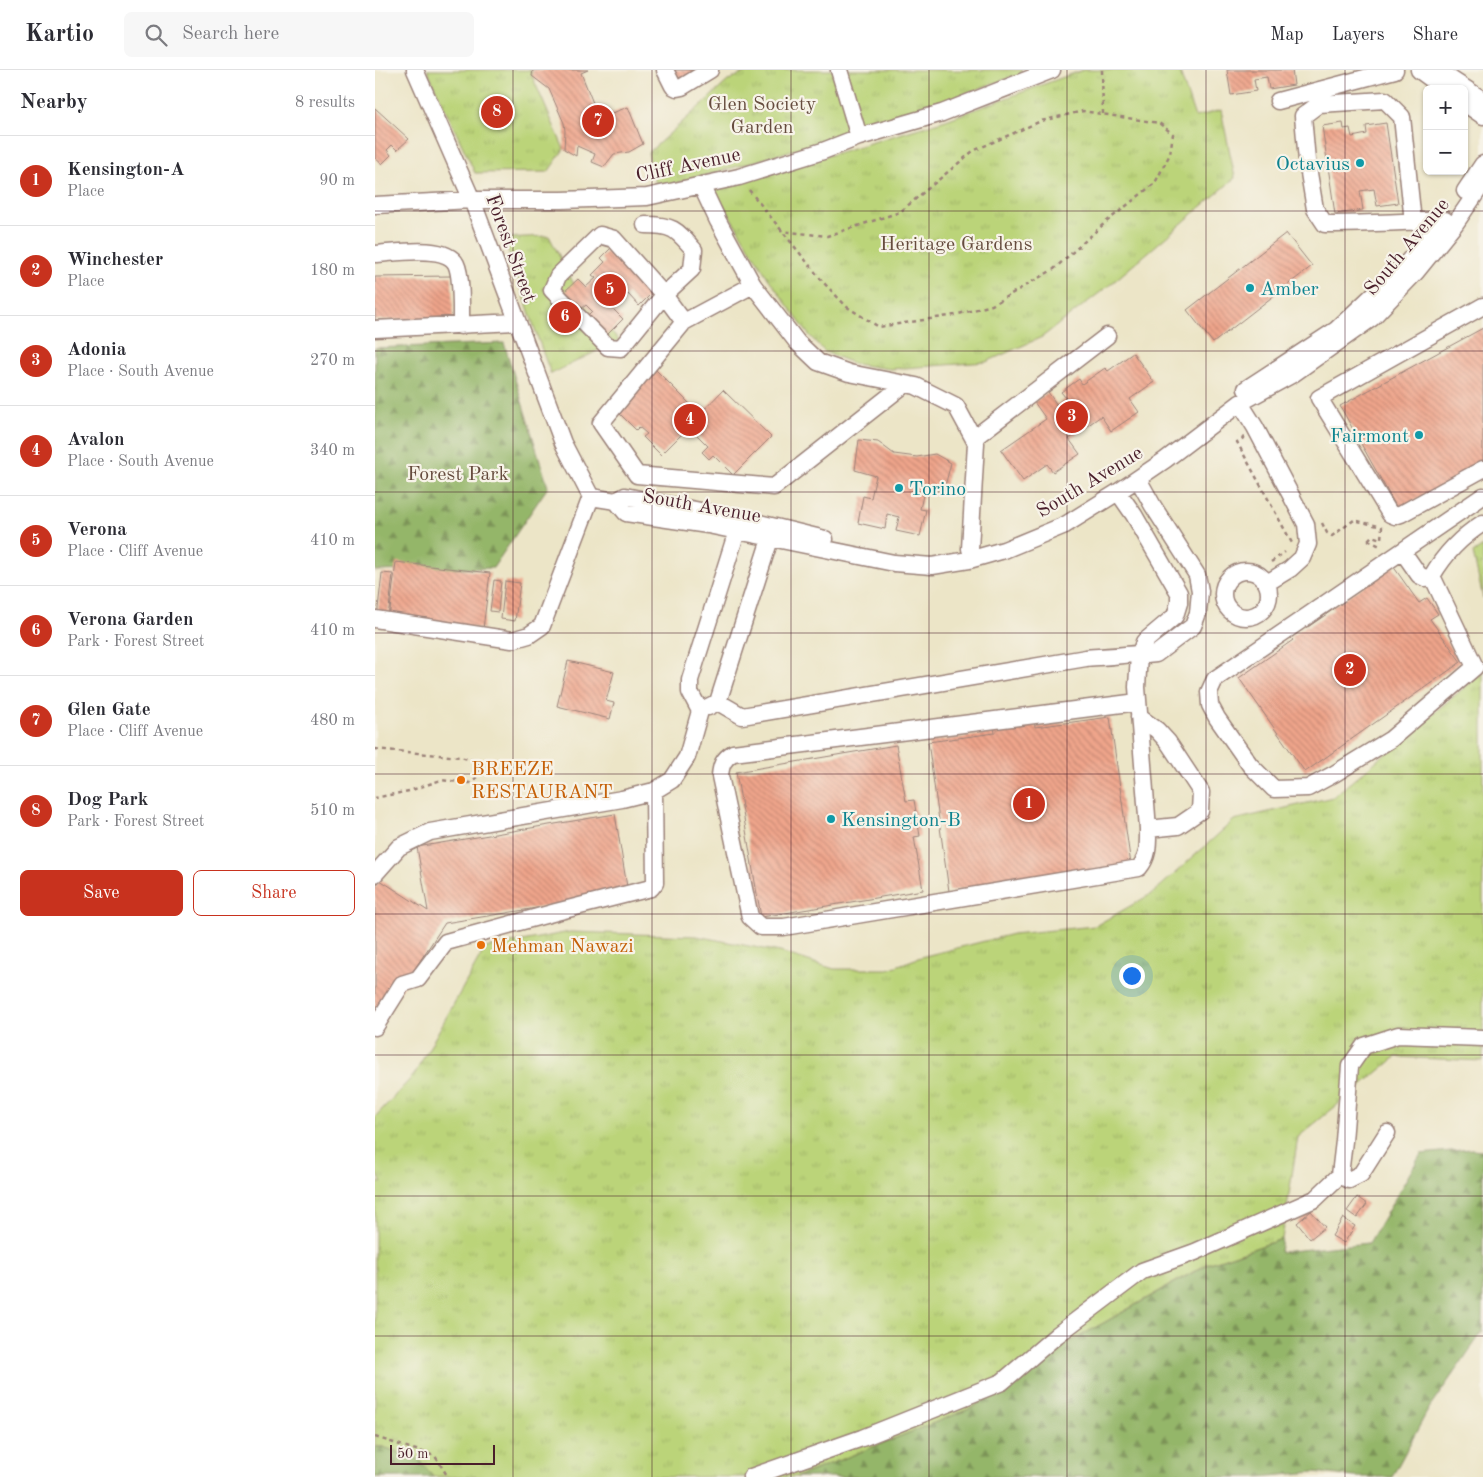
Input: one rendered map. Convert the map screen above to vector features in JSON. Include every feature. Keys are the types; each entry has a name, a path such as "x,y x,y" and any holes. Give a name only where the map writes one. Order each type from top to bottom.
{"street":[{"name":"Forest Street","path":"415,70 472,200 563,443 591,497"},
{"path":"665,70 673,86 677,88 682,87 710,70"},
{"path":"839,70 859,138"},
{"name":"Cliff Avenue","path":"375,205 472,200 562,200 647,197 739,177 823,151 942,113 1053,70"},
{"path":"1278,101 1395,70"},
{"path":"1419,70 1440,85"},
{"path":"1437,70 1483,100"},
{"path":"1413,222 1402,117 1385,100 1319,104 1303,116 1307,160 1315,209 1325,224 1413,222 1445,220"},
{"path":"1468,105 1483,116"},
{"path":"616,501 625,496 751,521 854,547 927,557 989,546 1068,513 1160,454 1241,392 1336,330 1405,266 1445,220 1483,164"},
{"name":"South Avenue","path":"591,497 616,501 626,513 737,531 895,563 932,566 969,560 1004,550 1065,525 1118,492 1240,404 1293,374 1372,318 1416,272 1455,224 1483,182"},
{"path":"701,185 718,221 753,285 797,342 818,362 849,374 915,386 956,406 976,443 970,549"},
{"path":"645,225 665,225 679,233 694,250 692,269 664,295 621,348 609,347 552,290 559,276 600,236 615,239 664,295 684,322"},
{"path":"375,254 436,252 447,255 455,263 458,271 461,326"},
{"path":"753,285 684,322 601,424 637,475 774,487 905,384"},
{"path":"1483,306 1319,398 1390,514 1395,516 1401,514 1483,469"},
{"path":"375,329 517,322"},
{"path":"974,438 1107,336"},
{"path":"1240,404 1255,427 1306,524 1308,544 1302,558 1290,569 1267,583"},
{"path":"718,702 742,716 1086,658 1141,653 1147,655 1156,654 1193,626 1196,620 1200,591 1197,575 1138,479"},
{"path":"1118,492 1134,515 1179,593 1178,611 1175,616 1144,642 1141,653 1137,687 1148,829 1147,853 1145,861 1139,868 784,927 761,927 750,917 720,776 721,765 727,756 733,752 1138,709"},
{"path":"1433,576 1475,667 1391,739 1342,769 1308,788 1274,789 1250,765 1210,705 1209,692 1215,679 1483,496"},
{"path":"375,619 512,640 529,636 542,626 591,497"},
{"path":"1403,552 1419,575 1425,578 1433,576 1441,561 1452,547 1483,523"},
{"path":"375,874 399,847 430,832 622,799 654,791 672,780 687,757 700,711 690,692 690,680 737,531"},
{"path":"700,711 718,702 770,539"},
{"path":"1138,709 1168,742 1201,792 1200,811 1178,826 1148,829"},
{"path":"375,1027 402,984 418,979 444,943 651,888 655,883 654,791"},
{"path":"751,1477 862,1438 1002,1382 1057,1336 1142,1272 1195,1252 1315,1199 1339,1175 1344,1141 1349,1066 1364,1046 1398,1035 1483,1038"},
{"path":"1339,1175 1349,1180 1361,1174 1387,1133"}],"path":[{"path":"1102,70 1103,114"},
{"path":"739,177 780,231 823,282 847,307 879,327 955,315 992,305 1054,269 1106,222 1155,183 1170,154 1173,134 1159,123 1083,111 1041,121 973,151 901,212 827,236 780,231"},
{"path":"1327,533 1332,536 1354,520 1382,527 1381,539 1372,536 1368,540"},
{"path":"375,749 460,757 480,765 478,776 470,784 441,780 409,791 375,798"},
{"path":"375,1436 435,1456 448,1477"}],"green space":[{"path":"427,70 531,70 564,149 548,172 475,173"},
{"name":"Glen Society Garden","path":"750,70 1022,70 1021,74 841,135 657,188 648,153 729,80"},
{"name":"Heritage Gardens","path":"1083,70 1179,70 1195,117 1221,110 1235,178 1111,284 1042,337 986,362 890,369 855,364 825,352 809,335 768,278 714,190 946,120"},
{"path":"549,236 579,294 619,340 551,374 503,238"},
{"name":"Forest Park","path":"504,343 548,487 493,568 375,571 375,348"},
{"path":"1483,546 1483,598 1473,553"},
{"path":"1483,672 1483,1061 1396,1057 1298,1137 1282,1239 1207,1264 1070,1342 972,1408 797,1477 433,1477 383,1447 375,1447 375,1182 382,1183 375,1170 375,1117 414,1075 485,948 570,932 696,936 780,952 834,969 888,969 921,957 1013,934 1095,926 1153,893 1234,820 1333,797"},
{"path":"1471,1149 1483,1150 1483,1331 1428,1410 1392,1477 1355,1477 1314,1472 1259,1477 797,1477 972,1408 1070,1342 1208,1264 1282,1239 1280,1252 1369,1243 1421,1154"},
{"path":"375,1447 383,1447 419,1459 433,1477 375,1477"}],"building":[{"path":"533,70 588,70 581,73 599,118 628,107 643,144 629,152 614,154 604,167 592,162 595,154 577,146 576,156 564,149 564,123 549,89 532,76"},
{"path":"670,70 693,70 695,73 682,80 681,77 675,80"},
{"path":"1227,70 1292,70 1294,85 1269,89 1267,77 1254,79 1256,91 1231,95"},
{"path":"375,108 409,139 397,150 392,145 387,150 391,155 382,164 375,158"},
{"name":"Octavius","path":"1343,123 1344,129 1350,128 1352,137 1367,134 1366,126 1386,123 1398,203 1377,206 1374,189 1360,191 1363,210 1335,214 1322,126"},
{"name":"Amber","path":"1286,233 1312,266 1213,343 1187,310"},
{"path":"613,246 656,289 639,306 628,294 613,309 623,319 604,338 585,318 592,311 586,305 581,309 564,292 578,279 586,287 596,278 592,275 605,262 601,258"},
{"path":"452,276 453,319 375,320 375,277"},
{"name":"Fairmont","path":"1483,328 1483,464 1398,510 1340,406"},
{"path":"1133,353 1154,382 1130,399 1139,412 1111,431 1101,416 1069,439 1080,454 1053,472 1047,464 1023,481 1001,450 1046,419 1034,402 1048,392 1057,405 1066,398 1061,392 1079,379 1082,384 1105,368 1108,371"},
{"path":"656,370 700,414 723,390 771,437 733,475 713,455 709,459 702,452 708,446 689,427 661,455 643,437 647,434 639,427 636,430 616,410"},
{"name":"Torino","path":"859,440 878,442 894,454 917,457 935,454 951,463 944,490 925,486 920,509 926,510 920,536 896,531 899,517 887,514 885,529 858,523 863,496 871,498 876,476 855,470"},
{"path":"396,562 490,573 483,629 389,618"},
{"path":"1393,566 1419,603 1427,598 1438,614 1430,619 1461,662 1305,772 1239,678 1293,640 1290,637 1307,625 1308,627 1334,609 1332,607"},
{"path":"382,573 393,574 388,618 377,617"},
{"path":"494,580 501,581 498,612 490,611"},
{"path":"505,581 520,583 515,621 501,619"},
{"path":"568,661 614,672 606,701 614,703 610,719 557,706"},
{"path":"1110,717 1131,865 949,891 928,742 995,733 994,726 1034,720 1035,727"},
{"name":"Kensington-B","path":"896,745 906,801 914,800 920,836 914,837 923,890 761,917 736,772"},
{"path":"615,814 628,893 445,923 375,1029 375,888 380,880 428,911 417,847"},
{"path":"1357,1197 1367,1204 1357,1218 1347,1211"},
{"path":"1311,1211 1325,1227 1310,1239 1297,1223"},
{"path":"1343,1218 1355,1226 1344,1243 1332,1236"}],"place":[{"name":"Dog Park","path":"497,112"},
{"name":"Glen Gate","path":"598,121"},
{"name":"Octavius","path":"1360,163"},
{"name":"Amber","path":"1250,288"},
{"name":"Verona","path":"610,290"},
{"name":"Verona Garden","path":"565,317"},
{"name":"Adonia","path":"1072,417"},
{"name":"Avalon","path":"690,420"},
{"name":"Fairmont","path":"1419,435"},
{"name":"Torino","path":"899,488"},
{"name":"Winchester","path":"1350,670"},
{"name":"BREEZE RESTAURANT","path":"461,780"},
{"name":"Kensington-A","path":"1029,804"},
{"name":"Kensington-B","path":"831,819"},
{"name":"Mehman Nawazi","path":"481,945"}]}
